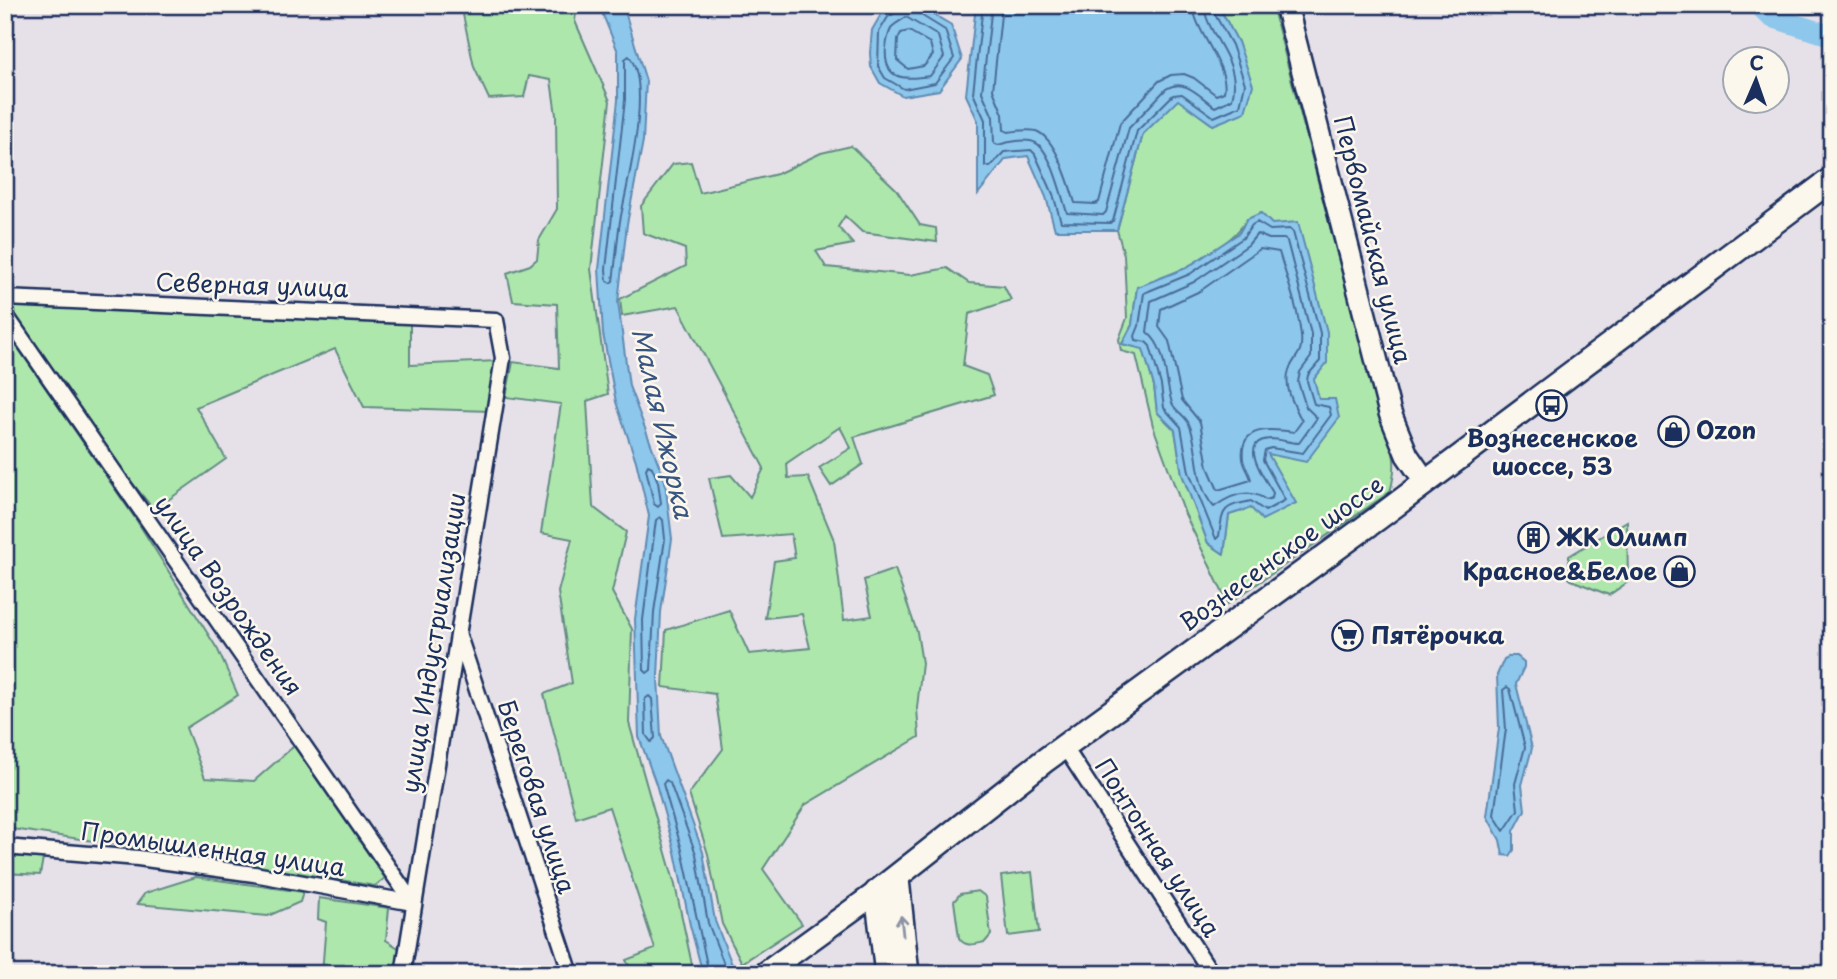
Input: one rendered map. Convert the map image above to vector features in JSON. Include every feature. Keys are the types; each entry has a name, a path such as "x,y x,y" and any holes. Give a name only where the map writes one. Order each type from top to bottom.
{"main road":[{"name":"Вознесенское шоссе","path":"877,892 1064,746 1378,518 1832,179"},
{"path":"897,879 907,974"},
{"path":"877,892 887,974"}],"street":[{"name":"Первомайская улица","path":"1286,5 1390,413 1407,455 1425,481"},
{"name":"Северная улица","path":"5,298 496,320"},
{"name":"улица Возрождения","path":"5,314 413,903"},
{"name":"улица Индустриализации","path":"403,974 503,358 496,320"},
{"name":"Береговая улица","path":"459,635 571,974"},
{"name":"Понтонная улица","path":"1064,746 1212,974"},
{"name":"Промышленная улица","path":"5,847 151,860 254,874 413,903"},
{"name":"Вознесенское шоссе","path":"764,974 877,892"}],"green space":[{"path":"461,5 577,5 575,21 610,101 591,269 608,394 587,401 593,507 626,532 612,592 632,629 629,723 675,885 694,974 632,974 626,960 655,949 609,807 576,818 544,694 572,683 558,592 572,539 541,533 561,404 506,397 513,362 559,368 557,304 513,301 507,273 530,265 537,259 539,240 557,209 556,115 551,80 529,76 524,97 489,99 474,67"},
{"path":"1218,5 1272,5 1379,414 1393,452 1394,469 1390,492 1228,604 1185,514 1153,426 1136,355 1121,351 1119,339 1127,318 1124,255 1117,230 1143,134 1178,99 1213,125 1238,42","holes":["1247,219 1272,224 1319,400 1339,418 1323,436 1267,454 1251,508 1229,515 1224,554 1208,543 1182,474 1175,430 1157,412 1154,386 1143,348 1122,344 1132,325 1137,287 1182,269 1213,252 1227,242"]},
{"path":"1783,5 1818,5 1816,13 1808,14"},
{"path":"851,146 896,189 920,225 936,228 937,242 862,232 845,216 838,227 853,244 816,251 826,267 910,275 947,268 969,283 1004,286 1011,300 969,314 963,366 987,375 994,395 854,437 863,464 831,486 819,468 851,448 840,427 787,463 788,478 808,477 834,540 844,620 872,616 864,580 895,569 917,632 922,663 917,708 919,737 805,805 763,869 802,924 742,963 722,924 708,854 689,794 723,749 715,694 663,687 666,630 729,610 749,654 810,648 802,614 765,618 774,561 795,558 791,534 723,539 709,478 731,475 750,497 764,468 678,306 622,316 620,299 686,266 685,249 643,233 641,206 673,164 691,162 700,193 777,174 821,153"},
{"path":"15,306 410,321 410,365 497,361 490,411 364,407 335,349 196,407 226,459 154,510 108,453 10,309"},
{"path":"5,329 137,521 218,650 238,695 186,728 205,778 254,781 294,746 385,878 375,886 5,828"},
{"path":"1627,521 1628,582 1609,595 1569,579 1569,556"},
{"path":"5,856 43,858 40,875 5,873"},
{"path":"1032,872 1039,932 1008,936 1001,876"},
{"path":"196,877 303,892 300,902 268,916 137,904 145,893"},
{"path":"978,891 986,897 991,935 985,942 967,944 959,938 954,901 960,894"},
{"path":"319,898 389,908 386,940 400,949 396,974 322,974 326,922 318,919"}],"water":[{"path":"599,5 623,5 646,81 643,141 627,224 618,302 629,386 665,481 672,539 661,612 658,677 661,736 703,852 715,921 733,967 726,974 703,974 675,852 656,784 639,737 635,619 649,516 636,461 616,402 603,334 599,269 618,100 618,52"},
{"path":"904,5 918,5 951,25 962,59 939,90 903,96 880,83 871,67 872,30 883,11"},
{"path":"976,5 1218,5 1238,42 1253,85 1245,112 1213,125 1178,100 1143,134 1117,230 1055,230 1046,197 1028,156 1006,159 978,194 978,121 966,95"},
{"path":"1261,213 1272,224 1298,222 1327,332 1327,363 1314,379 1319,399 1335,399 1339,418 1306,462 1268,454 1296,503 1262,520 1251,508 1229,515 1224,554 1208,543 1182,474 1175,430 1157,412 1154,386 1143,349 1122,344 1132,325 1137,287 1186,268 1239,233 1247,219"},
{"path":"1517,656 1524,662 1516,684 1532,748 1522,785 1525,810 1514,831 1514,850 1510,856 1503,855 1500,840 1487,816 1499,728 1497,675 1504,659"}],"waterway":[{"path":"1759,5 1771,17 1832,36"}],"place":[{"name":"Вознесенское шоссе, 53","path":"1552,405"},
{"name":"Ozon","path":"1673,431"},
{"name":"ЖК Олимп","path":"1534,538"},
{"name":"Красное&Белое","path":"1680,572"},
{"name":"Пятёрочка","path":"1348,636"}],"water label":[{"name":"Малая Ижорка","path":"662,423"}]}
